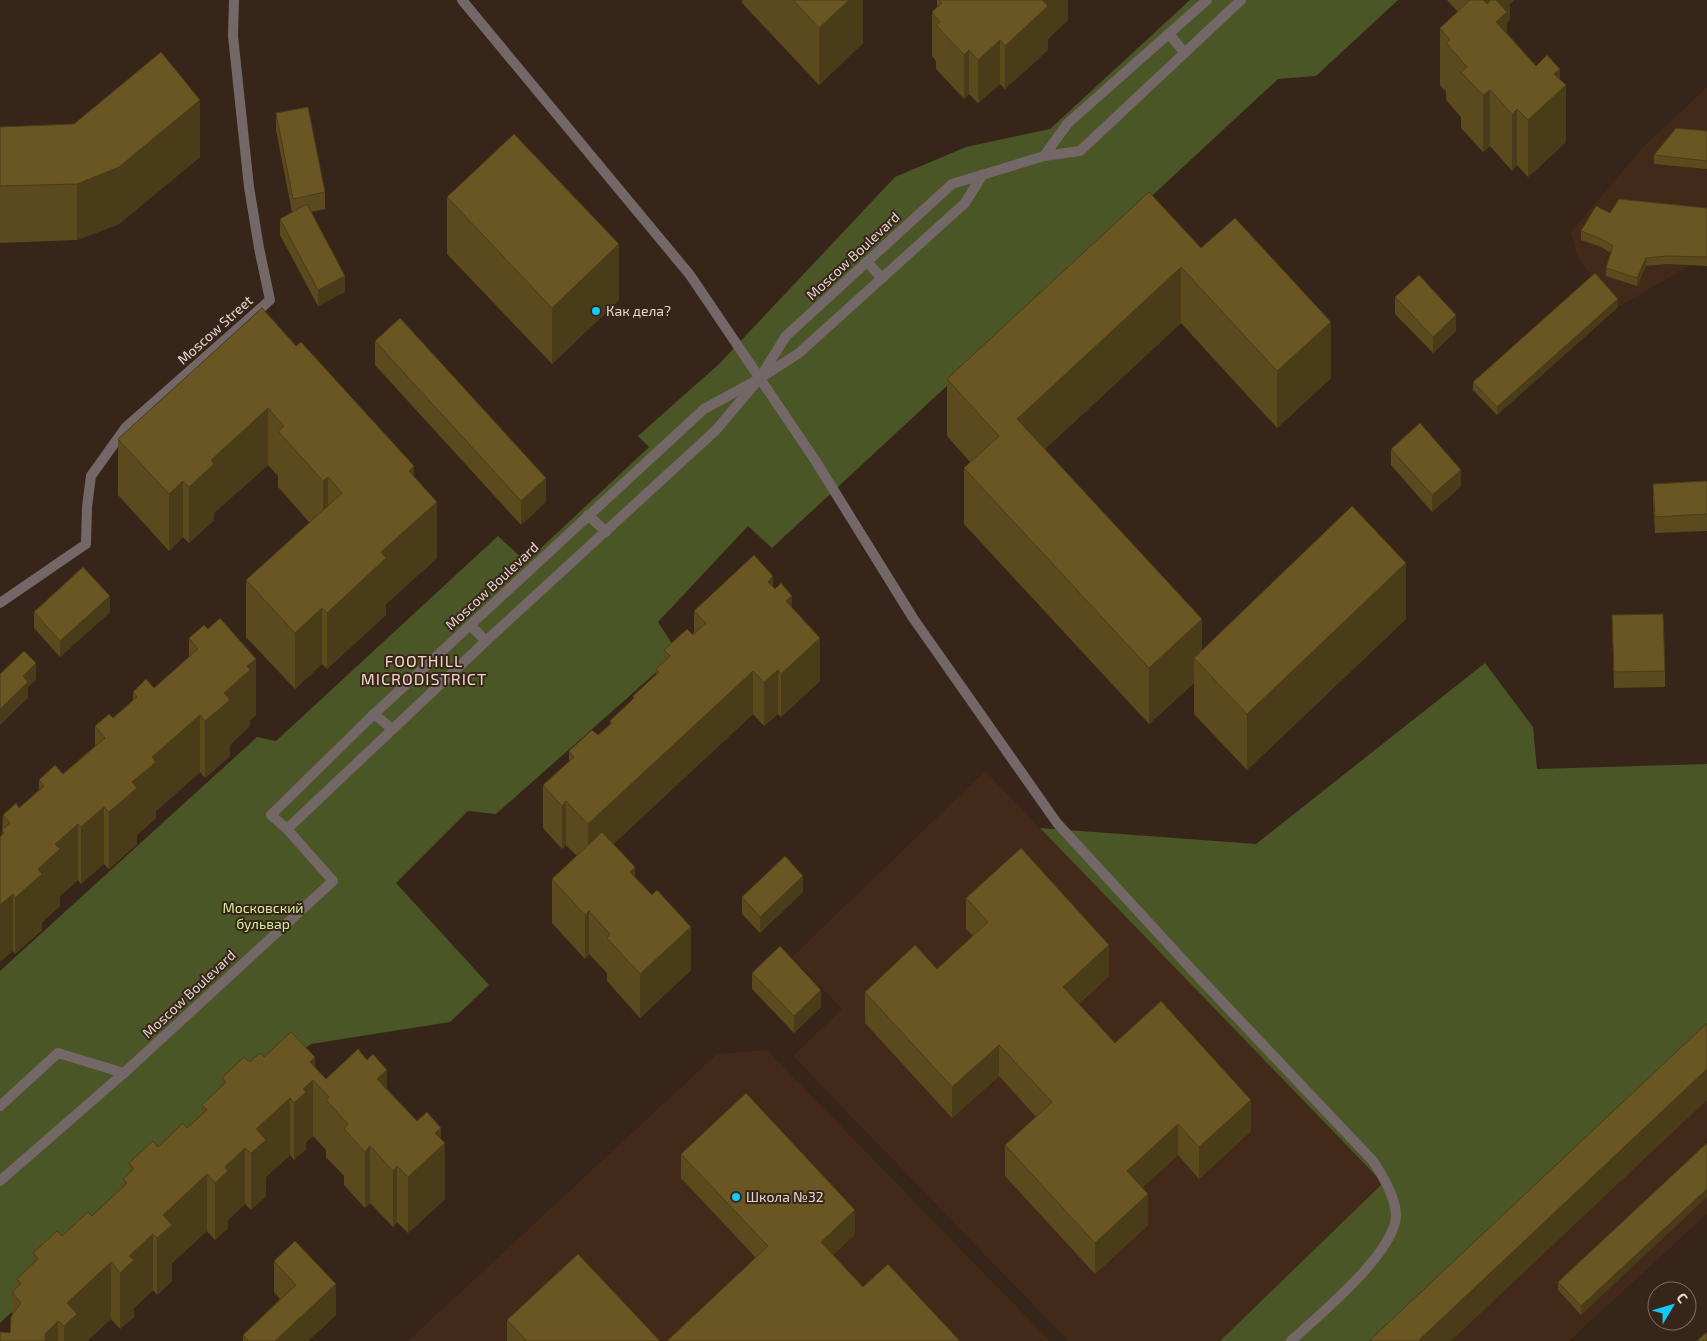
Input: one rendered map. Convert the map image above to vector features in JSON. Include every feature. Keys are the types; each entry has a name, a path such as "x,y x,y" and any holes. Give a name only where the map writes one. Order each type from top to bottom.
{"street":[{"name":"Moscow Street","path":"0,603 86,544 87,507 91,476 126,427 270,300 249,186 233,36 234,0"},
{"path":"462,0 690,275 815,460 913,618 1057,823 1194,972 1373,1161 1390,1190 1396,1215 1388,1241 1358,1279 1291,1341"},
{"path":"1044,156 1068,123 1207,0"},
{"name":"Moscow Boulevard","path":"287,829 486,641 716,430 759,379 786,336 952,184 1044,156 1080,151 1241,0"},
{"path":"1169,34 1184,52"},
{"name":"Moscow Boulevard","path":"0,1182 124,1073 333,881 287,829 272,815 374,714 704,409 759,379 799,353 965,203 983,174"},
{"path":"867,262 882,278"},
{"path":"588,515 606,532"},
{"path":"470,625 486,641"},
{"path":"374,714 392,730"},
{"path":"0,1106 58,1053 124,1073"}],"shaded area":[{"path":"1707,87 1707,266 1691,265 1618,307 1497,415 1473,390 1595,281 1578,258 1571,232 1642,148"},
{"path":"985,771 1383,1183 1220,1341 1068,1341 793,1056 842,1009 792,957"},
{"path":"1707,1049 1707,1214 1569,1341 1397,1341"},
{"name":"Школа №32","path":"767,1050 1050,1341 408,1341 717,1054"}],"green space":[{"name":"Московский бульвар","path":"1190,0 1398,0 1316,76 1278,79 772,548 748,526 658,622 678,653 496,814 468,811 396,883 489,985 450,1022 311,1044 255,1086 0,1323 0,971 257,737 276,741 498,536 526,562 649,447 638,436 719,364 895,177 966,147 1050,129"},
{"path":"1485,663 1533,727 1537,769 1707,764 1707,1049 1397,1341 1220,1341 1383,1183 1040,828 1256,844"}],"building":[{"path":"793,0 849,0 819,28"},
{"path":"939,0 1043,0 1048,6 1005,46 1000,40 978,60 969,50 964,55 936,25 940,22 932,12 942,3"},
{"path":"1470,0 1483,0 1487,4 1491,0 1496,0 1507,12 1496,22 1536,66 1547,55 1560,69 1554,74 1566,85 1528,120 1517,109 1512,114 1490,90 1483,95 1461,72 1467,67 1446,43 1450,40 1440,28"},
{"path":"161,52 200,100 119,167 77,184 0,186 0,127 74,124"},
{"path":"308,107 325,192 293,199 276,113"},
{"path":"1676,128 1707,131 1707,161 1654,155"},
{"path":"514,134 619,244 552,308 447,197"},
{"path":"1149,192 1201,248 1235,218 1331,322 1277,371 1181,267 1017,419 1202,619 1149,668 964,468 999,436 947,379"},
{"path":"1619,199 1707,208 1707,257 1667,256 1646,258 1637,278 1606,268 1613,246 1581,231 1596,206 1610,213"},
{"path":"307,204 345,276 318,290 280,219"},
{"path":"1595,273 1618,299 1497,407 1473,382"},
{"path":"1419,275 1456,315 1433,337 1395,297"},
{"path":"262,308 296,346 301,342 414,466 409,471 437,502 381,552 386,558 327,613 322,608 295,633 246,580 342,493 328,477 323,481 278,431 284,426 268,408 211,460 214,464 189,487 183,481 169,494 118,439"},
{"path":"400,318 546,478 521,501 375,341"},
{"path":"1420,423 1461,470 1432,495 1391,449"},
{"path":"1707,481 1707,514 1655,517 1653,484"},
{"path":"1352,506 1406,563 1247,714 1194,658"},
{"path":"754,555 773,576 768,582 775,589 781,583 792,596 786,601 820,638 781,674 778,670 764,682 753,671 588,824 566,801 562,806 543,785 574,757 569,751 592,730 598,735 612,723 610,721 634,698 633,696 659,672 656,669 670,656 664,650 687,629 693,635 706,623 694,611"},
{"path":"83,567 110,596 60,641 34,612"},
{"path":"1663,614 1665,671 1614,672 1612,615"},
{"path":"220,618 256,659 247,666 250,670 224,693 230,700 205,721 200,715 152,757 156,762 132,782 137,788 109,812 104,807 81,827 78,824 55,844 60,849 38,869 42,874 15,898 13,894 0,905 0,837 4,833 2,830 10,823 3,815 16,803 19,808 44,786 39,780 55,765 63,774 105,738 95,726 109,714 113,718 137,697 133,692 146,679 154,688 198,649 189,638 204,625 208,629"},
{"path":"24,651 36,663 23,676 28,682 0,709 0,674"},
{"path":"602,832 635,867 630,872 652,895 657,890 691,927 640,974 607,938 610,934 589,911 585,915 552,879"},
{"path":"1021,848 1109,945 1063,987 1115,1043 1161,1001 1251,1100 1199,1147 1178,1124 1127,1171 1148,1194 1095,1243 1005,1145 1052,1102 999,1045 952,1087 865,992 915,945 937,969 988,922 966,898"},
{"path":"785,856 803,876 760,917 742,897"},
{"path":"780,946 821,990 794,1016 752,973"},
{"path":"1707,1023 1707,1069 1418,1341 1369,1341"},
{"path":"291,1032 315,1057 310,1062 326,1079 358,1049 367,1060 373,1054 387,1070 377,1079 417,1121 427,1112 441,1128 435,1133 445,1143 408,1177 397,1166 393,1171 370,1146 365,1152 344,1129 348,1124 326,1100 329,1097 313,1080 303,1089 306,1092 294,1103 290,1098 256,1129 266,1140 251,1153 245,1148 225,1167 228,1171 215,1183 207,1174 163,1215 172,1225 157,1238 153,1234 129,1256 134,1260 120,1273 111,1262 67,1303 77,1314 64,1326 58,1321 45,1334 45,1341 0,1341 0,1332 10,1333 11,1317 21,1303 12,1292 21,1284 17,1279 38,1259 33,1253 57,1231 62,1236 88,1212 92,1216 127,1183 123,1179 134,1169 129,1163 153,1141 158,1147 183,1123 187,1128 207,1110 202,1105 226,1082 222,1078 244,1057 250,1062 260,1053 264,1057"},
{"path":"746,1093 855,1210 821,1242 863,1287 888,1264 960,1341 667,1341 768,1246 681,1154"},
{"path":"1707,1143 1707,1189 1581,1306 1558,1282"},
{"path":"295,1241 336,1284 275,1341 248,1341 243,1335 296,1285 274,1261"},
{"path":"578,1254 660,1341 527,1341 507,1320"},
{"path":"1707,1332 1707,1341 1697,1341"}],"place":[{"name":"Как дела?","path":"596,311"},
{"name":"Школа №32","path":"736,1197"}],"district":[{"name":"FOOTHILL MICRODISTRICT","path":"424,670"}]}
